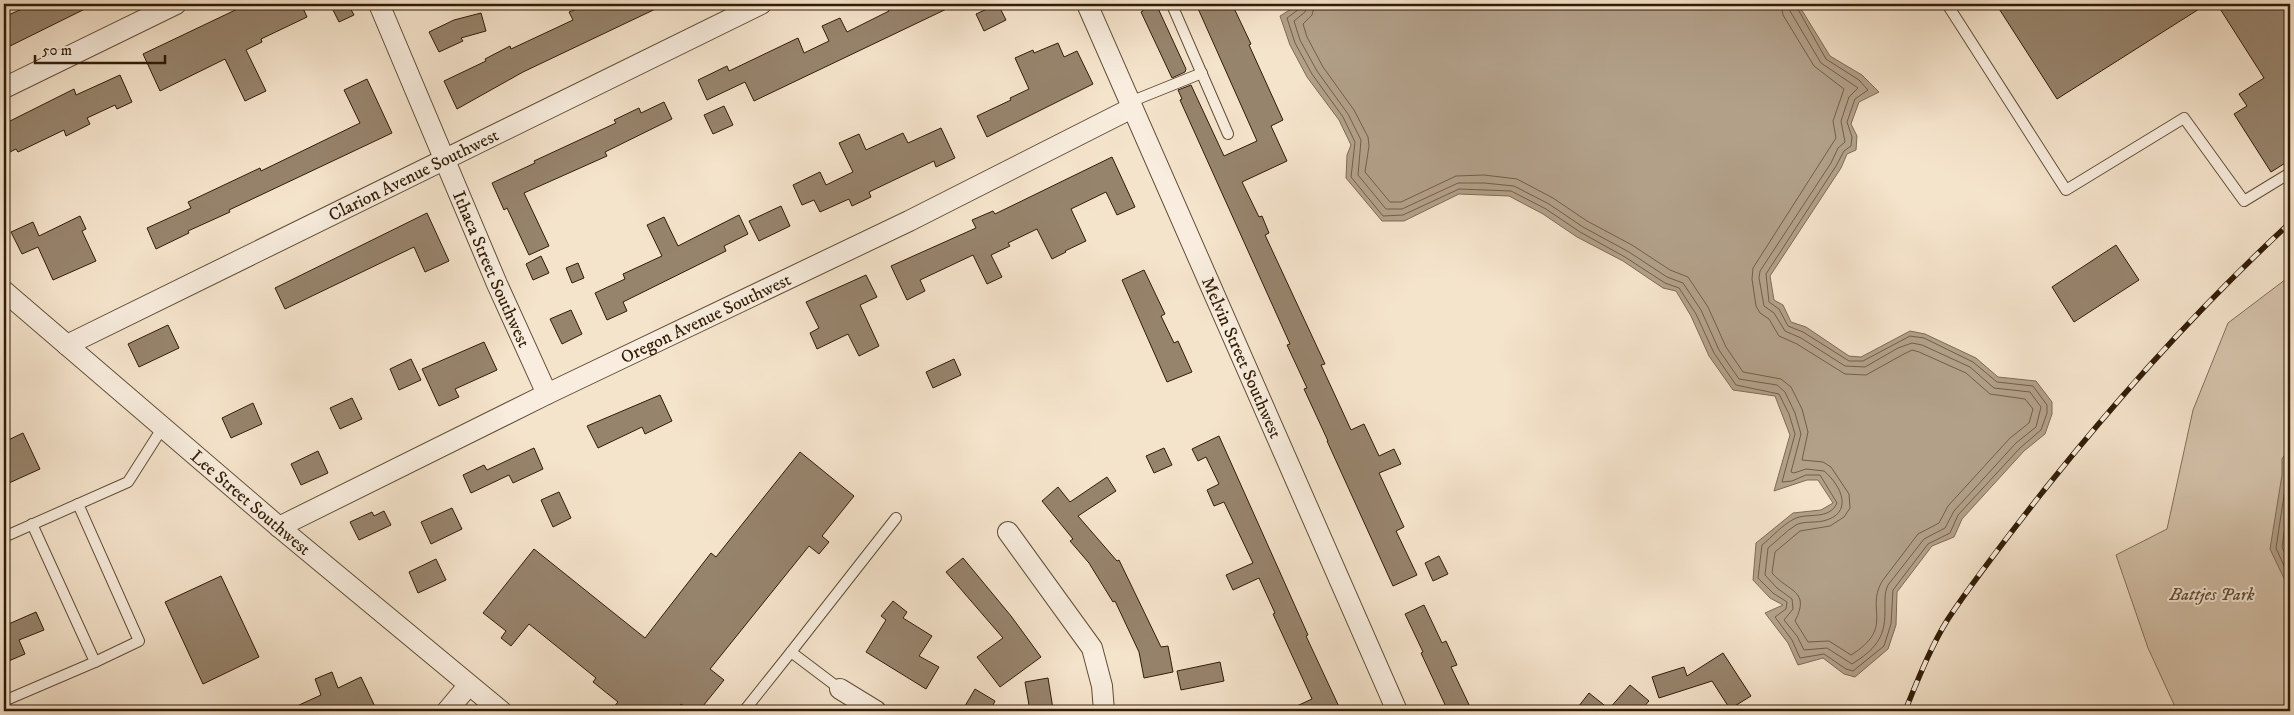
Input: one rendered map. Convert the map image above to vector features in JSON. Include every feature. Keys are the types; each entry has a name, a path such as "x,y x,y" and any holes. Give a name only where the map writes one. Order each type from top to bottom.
{"street":[{"path":"4,88 176,4"},
{"name":"Ithaca Street Southwest","path":"379,4 497,284 547,394"},
{"name":"Clarion Avenue Southwest","path":"67,344 761,4"},
{"name":"Melvin Street Southwest","path":"1087,4 1398,711"},
{"name":"Oregon Avenue Southwest","path":"280,527 547,394 909,221 1131,105"},
{"name":"Lee Street Southwest","path":"4,291 468,686 501,711"},
{"path":"1008,532 1092,648 1102,686 1104,711"},
{"path":"447,711 468,686"},
{"path":"840,689 876,711"}],"lane":[{"path":"1947,4 2066,190 2184,118 2244,201 2290,173"},
{"path":"1172,5 1228,134"},
{"path":"1131,105 1202,73"},
{"path":"4,537 128,482 164,427"},
{"path":"4,701 139,641 78,504"},
{"path":"744,711 896,518"},
{"path":"32,524 95,662"},
{"path":"791,652 840,689"}],"green space":[{"name":"Battjes Park","path":"2290,276 2290,711 2177,711 2148,648 2116,555 2167,529 2193,410 2228,323"}],"water":[{"path":"1299,4 1798,4 1830,56 1862,75 1879,92 1859,102 1851,124 1857,136 1856,150 1847,154 1841,168 1770,276 1774,300 1783,305 1791,322 1806,327 1849,356 1861,357 1910,331 1925,334 1976,358 1998,377 2036,381 2052,402 2052,414 2045,434 2024,451 1962,519 1954,537 1932,546 1897,592 1896,625 1888,649 1855,677 1844,674 1823,658 1798,665 1788,643 1765,613 1783,605 1770,598 1753,580 1756,543 1793,513 1821,510 1833,503 1818,480 1807,480 1774,491 1790,435 1775,396 1733,390 1709,356 1691,316 1676,291 1663,288 1623,261 1577,237 1543,214 1509,196 1459,194 1404,221 1382,221 1346,178 1347,155 1351,145 1339,120 1307,77 1290,45 1280,16"},
{"path":"2290,447 2290,591 2270,549 2282,475 2282,459"}],"building":[{"path":"33,4 95,4 4,49 4,17"},
{"path":"248,4 301,4 307,17 261,39 262,42 246,50 266,91 245,101 225,59 160,91 143,54"},
{"path":"330,4 348,4 354,15 339,22"},
{"path":"577,4 666,4 523,72 457,109 444,81 486,61 485,59 510,46 511,49 573,20 569,12 579,8"},
{"path":"885,4 957,4 754,101 745,82 707,100 698,80 727,66 729,71 798,38 804,53 829,41 822,26 840,18 847,32 889,11"},
{"path":"998,4 1006,20 984,31 976,14"},
{"path":"1140,4 1156,4 1186,69 1185,72 1172,78 1141,12 1143,11"},
{"path":"1196,4 1232,4 1251,44 1249,45 1283,120 1271,126 1287,161 1242,182 1259,217 1262,216 1269,233 1265,235 1325,364 1321,365 1351,430 1364,424 1379,456 1394,449 1401,464 1379,473 1404,527 1396,531 1417,575 1393,586 1304,389 1307,388 1287,345 1290,344 1180,100 1182,99 1178,90 1191,85 1224,156 1257,141"},
{"path":"1996,4 2207,4 2057,99"},
{"path":"2217,4 2290,4 2290,160 2271,172 2234,114 2247,106 2239,94 2264,78"},
{"path":"481,13 486,31 461,38 463,41 439,52 429,32 454,20"},
{"path":"1058,43 1064,57 1077,51 1093,84 987,137 977,116 1029,89 1015,58 1033,50 1034,53"},
{"path":"120,75 132,102 117,109 115,105 87,118 90,124 66,136 64,130 18,152 16,149 4,155 4,124 74,89 76,95"},
{"path":"367,79 392,133 229,210 230,212 188,231 189,233 156,249 147,228 191,208 188,202 260,168 261,171 360,123 344,90"},
{"path":"664,102 672,119 605,152 607,156 524,193 549,246 529,255 507,208 504,210 492,183 535,163 534,161 616,123 614,120 639,108 641,113"},
{"path":"724,106 733,125 713,134 704,115"},
{"path":"941,128 955,158 936,167 934,161 869,192 871,197 852,206 849,199 820,212 814,200 802,205 793,185 820,172 826,185 853,172 839,143 859,134 866,150 903,133 908,143"},
{"path":"1112,157 1135,207 1117,215 1106,192 1071,209 1086,241 1066,252 1052,259 1037,229 1008,243 1010,246 991,255 1002,277 987,284 973,255 920,280 925,291 907,300 891,266 976,228 972,220 993,211 995,214"},
{"path":"781,206 790,226 759,241 749,221"},
{"path":"427,213 449,261 425,272 414,247 285,309 275,288"},
{"path":"739,215 748,234 724,246 726,251 623,302 627,311 607,320 595,293 625,279 623,274 662,256 647,225 664,217 678,246"},
{"path":"80,216 86,229 82,231 96,261 53,280 38,247 22,254 11,232 33,222 39,236"},
{"path":"2116,245 2139,280 2074,322 2052,287"},
{"path":"541,256 549,273 533,280 526,264"},
{"path":"578,263 584,278 572,283 566,268"},
{"path":"1144,270 1165,314 1161,316 1174,343 1178,341 1192,372 1167,382 1122,280"},
{"path":"866,275 877,297 860,305 879,346 859,356 848,334 817,349 810,333 819,328 806,302"},
{"path":"571,310 582,334 562,344 550,319"},
{"path":"168,325 179,348 139,367 128,344"},
{"path":"484,342 497,370 455,389 459,397 439,406 422,369"},
{"path":"411,359 421,380 399,390 390,369"},
{"path":"954,359 961,375 933,388 926,372"},
{"path":"660,395 672,421 645,434 642,427 598,448 587,426"},
{"path":"352,398 362,419 340,429 330,408"},
{"path":"253,403 262,424 231,438 222,418"},
{"path":"23,433 40,469 9,483 4,473 4,442"},
{"path":"1219,436 1308,635 1306,636 1341,711 1286,711 1312,699 1273,614 1275,613 1259,578 1233,590 1226,575 1253,563 1224,502 1214,506 1207,490 1219,484 1206,457 1198,461 1192,449"},
{"path":"534,448 543,469 513,483 509,475 471,493 463,475 484,465 487,470"},
{"path":"1164,448 1172,465 1154,473 1146,456"},
{"path":"318,451 328,473 301,485 291,464"},
{"path":"800,452 854,496 822,536 829,542 819,554 809,546 710,669 724,680 699,711 690,711 681,704 676,711 610,711 618,702 593,682 596,678 529,624 511,646 501,638 506,631 483,613 534,549 645,638 711,553 716,557"},
{"path":"1107,477 1116,491 1078,516 1117,561 1119,560 1161,647 1168,646 1173,672 1144,678 1139,652 1115,601 1113,602 1089,563 1070,541 1073,539 1042,501 1058,487 1070,502"},
{"path":"559,492 571,518 553,527 541,500"},
{"path":"452,508 462,529 431,544 421,522"},
{"path":"384,511 391,525 359,540 350,522 372,512 374,516"},
{"path":"1439,556 1448,574 1433,581 1425,563"},
{"path":"963,558 1011,616 1041,657 1000,687 977,657 1003,638 946,572"},
{"path":"436,559 446,580 418,593 409,572"},
{"path":"221,576 259,657 203,684 165,602"},
{"path":"893,601 907,612 903,618 932,636 919,656 939,667 926,689 866,652 886,620 881,616"},
{"path":"1424,605 1442,643 1446,641 1457,665 1451,667 1472,711 1448,711 1421,653 1423,652 1405,614"},
{"path":"36,612 44,630 19,640 25,654 4,663 4,626"},
{"path":"1723,653 1751,696 1730,709 1712,681 1659,698 1652,677 1684,667 1687,676"},
{"path":"1220,662 1224,681 1181,690 1177,671"},
{"path":"332,672 338,688 361,677 377,711 286,711 321,695 315,679"},
{"path":"1048,678 1053,709 1030,711 1025,682"},
{"path":"1630,685 1649,701 1640,711 1575,711 1589,693 1609,709"},
{"path":"975,689 995,701 990,711 962,711"}],"railway":[{"path":"1905,711 1930,652 1948,619 1983,569 2045,489 2132,385 2193,318 2290,223"}]}
